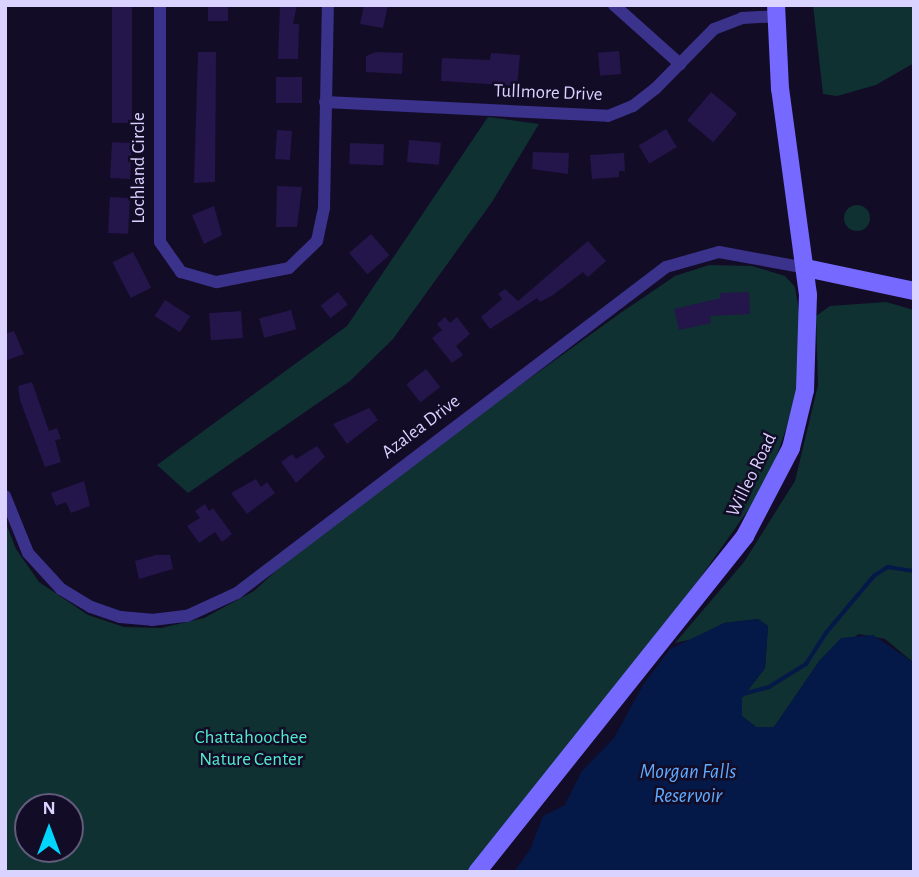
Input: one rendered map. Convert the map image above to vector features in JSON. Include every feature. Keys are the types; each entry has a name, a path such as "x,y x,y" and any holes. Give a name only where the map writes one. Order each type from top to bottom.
{"street":[{"name":"Lochland Circle","path":"160,5 158,231 163,251 181,272 204,281 230,281 289,268 311,250 324,208 328,5"},
{"path":"614,5 680,64"},
{"name":"Tullmore Drive","path":"325,102 608,116 642,100 704,38 727,22 776,11"},
{"name":"Willeo Road","path":"477,872 730,555 767,499 790,448 803,398 806,268 780,89 776,11"},
{"name":"Azalea Drive","path":"5,496 28,553 61,589 91,607 120,617 152,620 187,616 237,593 666,267 719,252 914,292"}],"green space":[{"path":"813,5 914,5 914,63 876,85 837,96 823,94"},
{"path":"488,117 539,124 492,202 393,339 350,381 188,493 157,465 347,326"},
{"path":"857,205 866,209 870,218 866,227 857,231 848,227 844,218 848,209"},
{"name":"Chattahoochee Nature Center","path":"709,265 752,266 785,276 795,287 802,331 796,399 768,482 700,578 471,872 5,872 5,521 16,549 39,582 88,615 124,627 161,628 204,618 254,591 325,526 675,276"},
{"path":"886,302 914,310 914,663 885,639 859,634 820,660 774,727 756,727 742,716 742,698 765,668 768,626 758,619 724,623 697,638 675,643 744,562 795,481 818,385 816,316 830,306"}],"water":[{"name":"Morgan Falls Reservoir","path":"758,619 768,626 765,668 742,698 742,716 756,727 774,727 820,660 841,638 873,635 914,663 914,872 514,872 530,850 543,816 565,805 582,771 614,738 643,685 670,649 724,623"}],"building":[{"path":"112,5 132,5 132,123 112,123"},
{"path":"208,5 228,5 228,21 208,21"},
{"path":"280,5 297,5 293,24 299,24 298,59 278,59"},
{"path":"364,5 388,5 383,28 360,24"},
{"path":"619,51 621,74 600,76 598,53"},
{"path":"198,52 216,52 215,182 194,183"},
{"path":"376,52 403,53 402,74 366,72 366,56"},
{"path":"491,53 520,55 517,86 441,81 442,58 490,60"},
{"path":"276,77 302,77 302,103 276,103"},
{"path":"711,92 737,114 713,142 687,120"},
{"path":"666,129 677,147 649,163 639,145"},
{"path":"277,130 292,131 290,160 275,159"},
{"path":"409,140 441,143 439,165 407,162"},
{"path":"112,142 132,143 130,179 110,178"},
{"path":"350,143 384,144 383,165 349,164"},
{"path":"533,152 569,153 568,174 532,169"},
{"path":"624,153 625,171 619,171 619,177 592,179 590,155"},
{"path":"277,186 302,187 297,227 276,227"},
{"path":"110,197 130,198 128,234 108,233"},
{"path":"214,206 222,235 204,244 192,215"},
{"path":"371,234 389,255 367,274 349,253"},
{"path":"588,241 606,261 588,277 583,272 553,295 540,302 537,298 490,329 481,317 502,299 498,294 505,289 518,301"},
{"path":"133,252 151,288 131,298 113,262"},
{"path":"338,292 348,305 331,318 321,306"},
{"path":"749,292 750,314 710,316 711,323 679,330 674,309 721,298 720,293"},
{"path":"165,300 190,316 180,332 155,316"},
{"path":"291,310 296,329 264,338 259,319"},
{"path":"241,311 243,338 211,340 209,313"},
{"path":"445,317 450,323 457,317 470,334 456,346 463,355 452,363 432,338 442,330 437,324"},
{"path":"14,331 24,354 5,361 5,334"},
{"path":"426,369 440,387 420,403 406,384"},
{"path":"32,382 49,431 57,428 61,439 55,440 61,462 45,467 20,400 18,386"},
{"path":"369,408 378,420 347,444 333,424"},
{"path":"317,446 325,457 296,483 281,462 292,454 296,459"},
{"path":"256,479 261,487 267,482 275,493 247,514 231,493"},
{"path":"84,481 90,506 71,513 66,502 56,506 51,493"},
{"path":"205,504 209,511 213,508 232,534 222,542 215,532 199,543 187,526 200,518 195,511"},
{"path":"156,555 170,555 173,569 139,579 135,561"}],"waterway":[{"path":"743,694 769,687 806,664 826,633 874,576 888,567 914,571"}]}
